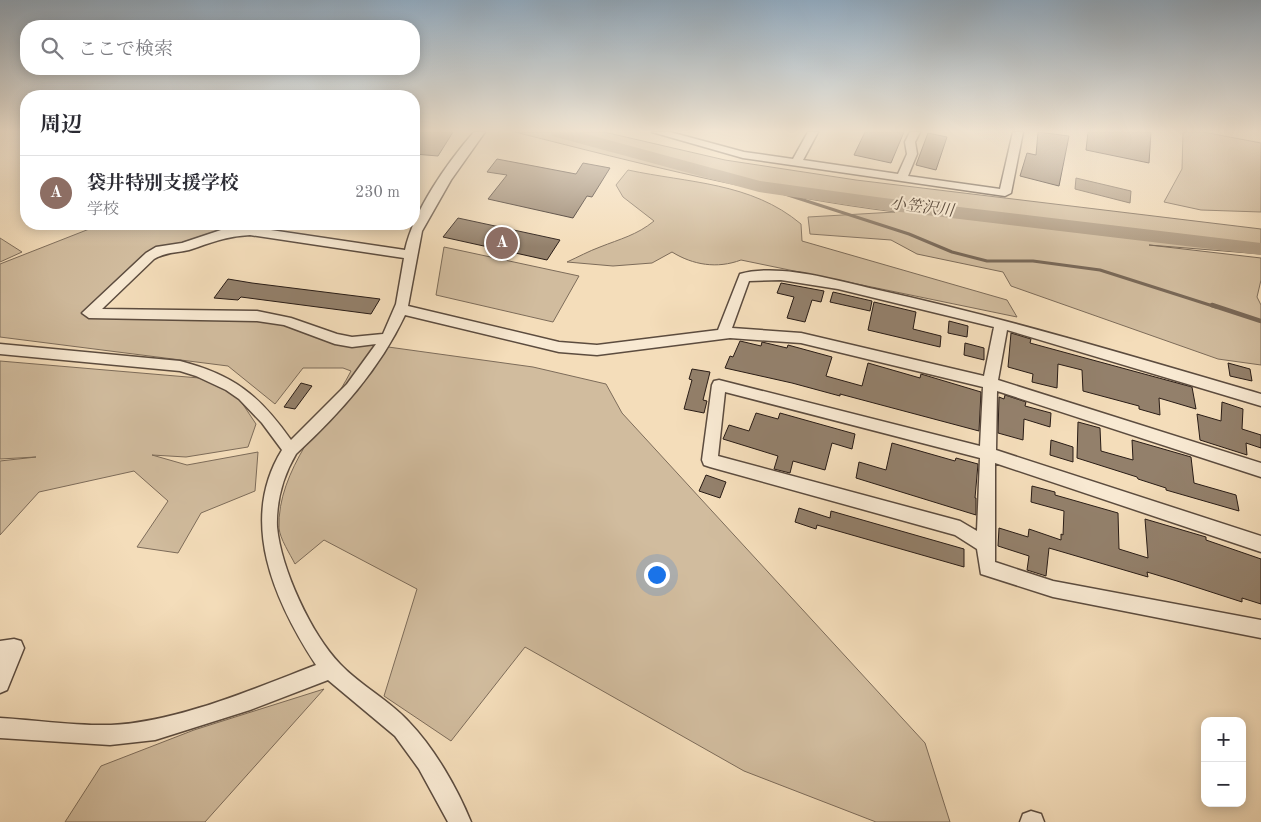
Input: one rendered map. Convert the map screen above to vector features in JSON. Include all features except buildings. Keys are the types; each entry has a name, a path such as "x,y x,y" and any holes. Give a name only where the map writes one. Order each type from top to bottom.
{"street":[{"path":"420,224 453,170"},
{"path":"851,170 1005,193 1010,170"},
{"path":"902,178 905,170"},
{"path":"238,230 184,247 160,250 146,259 89,313 257,316 286,321 335,339 352,342 386,338"},
{"path":"271,230 412,255"},
{"path":"417,230 400,308 380,351 358,381 316,427 290,450 281,464 270,505 269,536 282,577 307,635 331,669 401,728 425,758 460,822"},
{"path":"723,334 744,277 762,275 852,288 1001,323 1261,400"},
{"path":"400,308 559,347 577,349 597,350 723,334 763,334 801,338 990,383 1261,470"},
{"path":"1001,323 990,383 985,544 987,568 1053,589 1261,629"},
{"path":"0,349 180,366 206,372 225,380 242,392 290,450"},
{"path":"985,544 960,529 710,460 719,385 988,454 1261,544"},
{"path":"0,650 14,648 0,683"},
{"path":"0,728 110,735 155,730 250,700 331,669"}],"shaded area":[{"path":"628,170 630,170 718,186 740,192 782,210 801,224 802,241 1007,300 1017,317 741,260 714,265 705,264 688,260 672,252 652,263 613,266 567,262 635,233 654,221 623,197 616,185"},
{"path":"671,170 793,170 856,180 1261,229 1261,254 1149,245 1261,258 1261,280 1257,297 1261,305 1261,365 1218,359 1011,286 1003,272 917,254 891,240 810,234 808,217 895,212 799,197"},
{"path":"1181,170 1261,170 1261,212 1201,210 1164,202"},
{"path":"1076,178 1131,191 1130,203 1075,189"},
{"path":"87,230 250,230 150,256 89,313 264,317 352,342 533,367 606,384 622,413 925,743 950,822 876,822 744,771 525,647 451,741 384,696 417,589 324,540 295,564 283,542 280,532 280,507 294,466 351,371 343,368 303,368 275,404 228,366 0,337 0,264"},
{"path":"0,238 22,252 0,262"},
{"path":"444,247 579,276 553,322 436,295"},
{"path":"0,361 211,379 240,400 256,424 248,447 186,457 152,455 187,465 258,452 255,491 201,513 178,553 137,547 168,501 134,471 39,492 0,535 0,461 36,457 0,459"},
{"path":"324,689 205,822 65,822 101,766 194,730"}],"waterway":[{"name":"小笠沢川","path":"701,170 759,186 884,204 1261,249"},
{"path":"760,186 909,234 952,252 987,261 1033,261 1100,270 1216,307"},
{"path":"1212,305 1261,321"}],"place":[{"name":"袋井特別支援学校","path":"502,243"}]}
